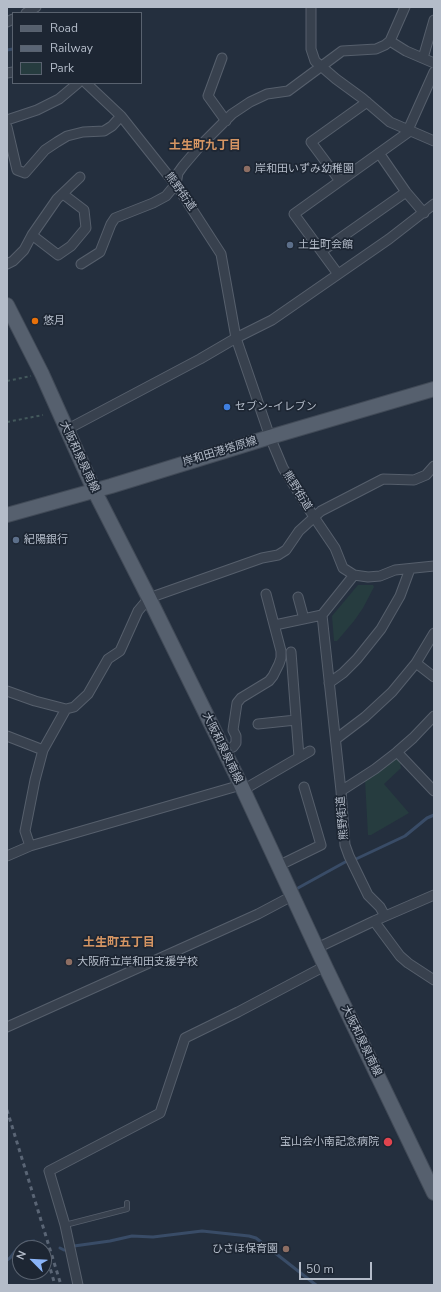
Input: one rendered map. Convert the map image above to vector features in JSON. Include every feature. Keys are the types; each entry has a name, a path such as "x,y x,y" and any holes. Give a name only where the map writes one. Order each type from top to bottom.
{"main road":[{"name":"大阪和泉泉南線","path":"7,305 42,374 94,490 149,598 242,788 325,966 434,1193"},
{"name":"岸和田港塔原線","path":"7,515 434,389"}],"street":[{"path":"311,7 311,49 315,61 390,122 434,141"},
{"path":"81,264 100,252 111,224 115,218 153,203 166,196 176,184 178,173 183,166 200,146 226,121 250,102 267,94 288,91 342,51 376,49 385,46 390,41 405,7"},
{"path":"423,58 434,20"},
{"path":"390,41 406,51 434,63"},
{"path":"222,58 208,96 226,121"},
{"path":"338,274 294,214 380,154 409,130 434,72"},
{"path":"7,120 37,110 59,99 77,84"},
{"name":"熊野街道","path":"87,84 121,116 176,184 221,254 236,338 270,437 283,468 314,518 335,548 343,568 354,574"},
{"path":"340,181 311,142 367,102"},
{"path":"7,128 17,170 25,173 45,150 56,142 67,136 83,132 104,130 112,126 121,116"},
{"path":"66,430 272,320 430,209 406,192 380,154"},
{"path":"7,264 13,261 24,250 32,235 57,199 80,177"},
{"path":"322,251 406,192"},
{"path":"32,235 58,255 71,246 86,228 84,210 63,194"},
{"path":"7,690 35,702 66,709 74,707 88,694 108,659 120,651 138,611 149,598 262,558 278,555 286,550 299,531 321,511 383,479 414,480 426,476 434,466"},
{"path":"275,625 322,615 354,574 368,577 380,576 395,570 434,566"},
{"path":"329,683 343,673 358,659 381,629 400,596 410,569"},
{"path":"224,751 234,747 236,742 236,736 233,730 238,703 241,698 269,681 279,664 281,651 266,594"},
{"path":"298,597 304,619"},
{"name":"熊野街道","path":"322,615 336,739 345,845 368,895 380,907 385,916"},
{"path":"336,739 379,705 392,692 416,663 434,633"},
{"path":"291,652 299,757"},
{"path":"416,663 434,677"},
{"path":"30,846 25,831 35,780 43,750 66,709"},
{"path":"258,724 296,720"},
{"path":"341,790 397,752 432,722"},
{"path":"7,736 43,750"},
{"path":"7,856 30,846 242,788 310,751"},
{"path":"397,752 434,791"},
{"path":"278,866 321,845 304,787"},
{"path":"317,948 434,895"},
{"path":"7,1027 258,914 292,896"},
{"path":"374,921 404,960 434,980"},
{"path":"78,1285 65,1225 49,1171 160,1112 185,1038 325,966"}],"lane":[{"path":"65,1225 127,1209 127,1203"}],"path":[{"path":"7,381 42,374"},
{"path":"7,422 43,415"}],"green space":[{"path":"358,585 373,585 374,587 354,621 337,641 334,641 332,616"},
{"path":"395,759 399,759 403,762 400,765 401,768 384,784 409,813 371,835 368,835 365,780"}],"waterway":[{"path":"7,50 12,49"},
{"path":"356,859 405,836 427,818 434,815"},
{"path":"298,888 347,861"},
{"path":"74,1246 132,1236 153,1237 202,1231 249,1236 256,1238 316,1285"},
{"path":"60,1248 64,1250"},
{"path":"7,1260 12,1255"}],"railway":[{"path":"7,1110 61,1285"},
{"path":"52,1275 55,1285"}],"place":[{"name":"岸和田いずみ幼稚園","path":"247,169"},
{"name":"土生町会館","path":"290,245"},
{"name":"悠月","path":"35,321"},
{"name":"セブン-イレブン","path":"227,407"},
{"name":"紀陽銀行","path":"16,540"},
{"name":"大阪府立岸和田支援学校","path":"69,962"},
{"name":"宝山会小南記念病院","path":"388,1142"},
{"name":"ひさほ保育園","path":"286,1249"}],"district":[{"name":"土生町九丁目","path":"205,146"},
{"name":"土生町五丁目","path":"119,943"}]}
